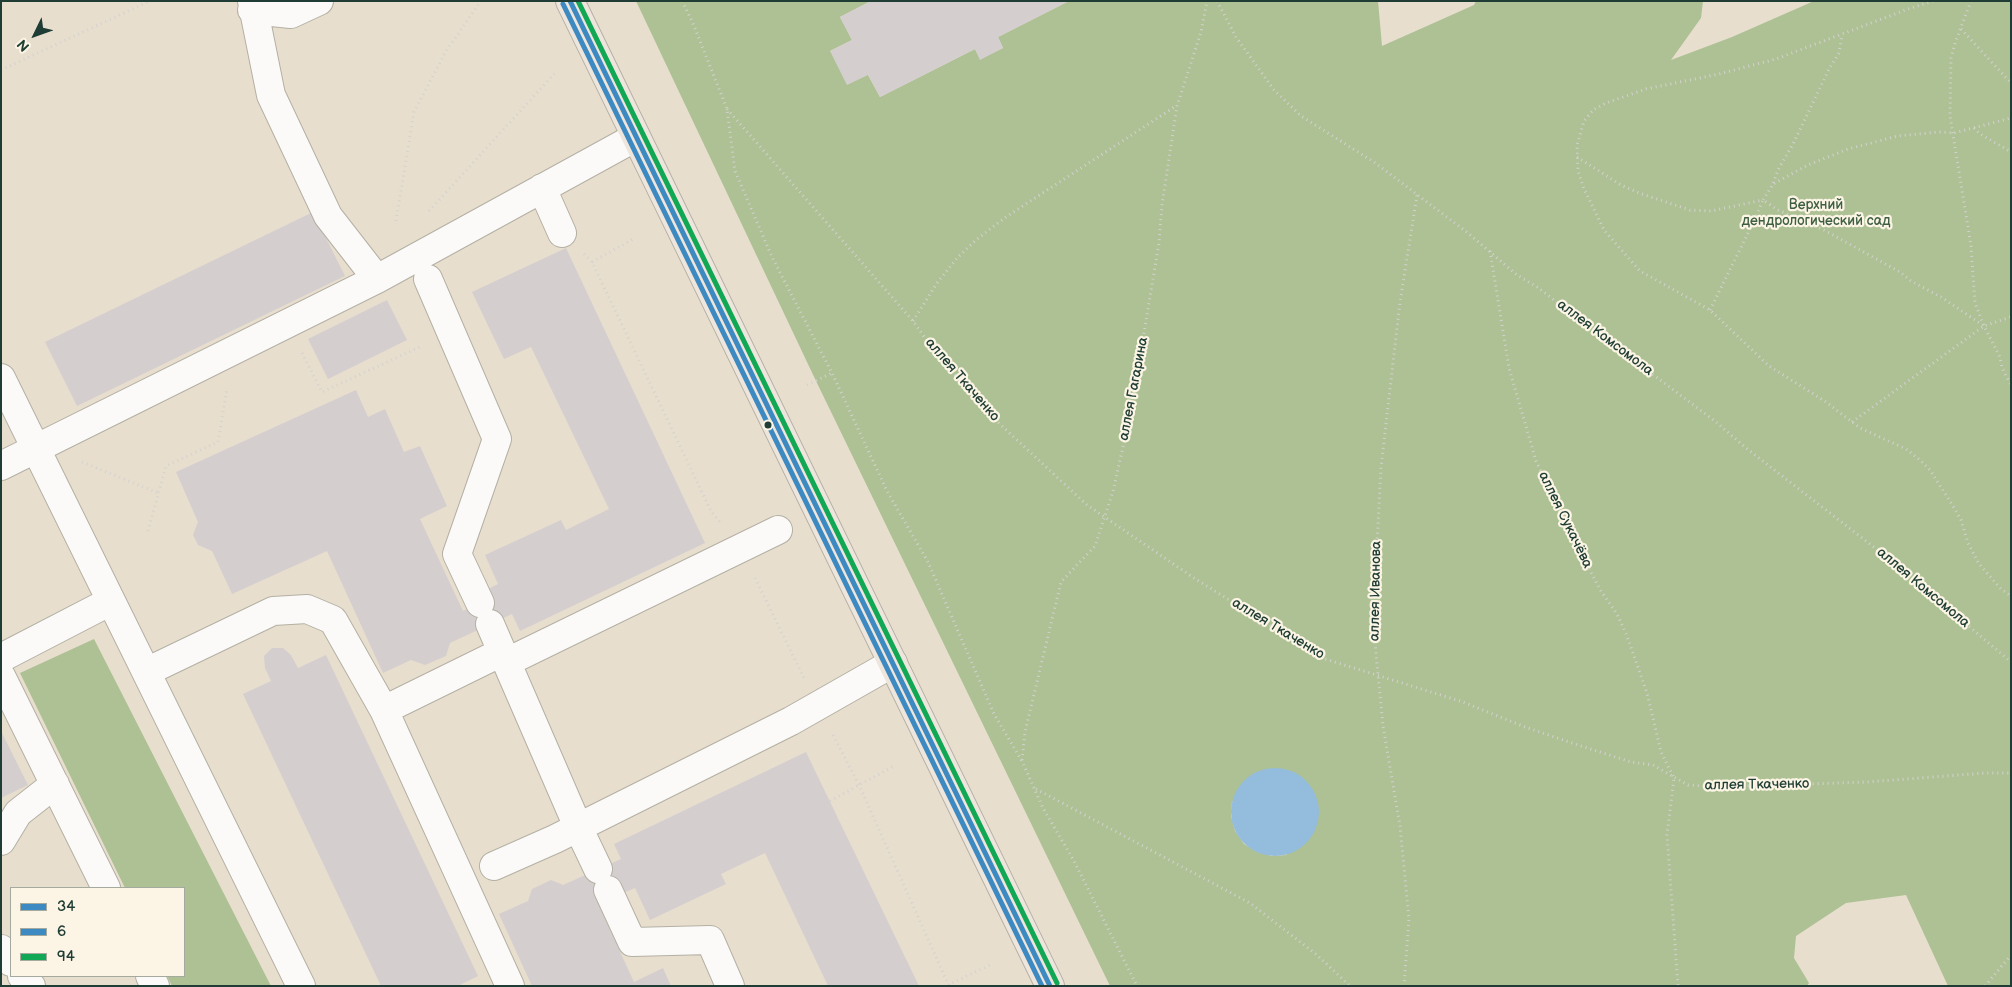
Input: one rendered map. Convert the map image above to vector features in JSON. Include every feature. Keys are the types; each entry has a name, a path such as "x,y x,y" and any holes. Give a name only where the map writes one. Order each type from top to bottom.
{"main road":[{"path":"570,1 1050,986"}],"lane":[{"path":"319,1 291,14 252,5 271,95 328,216 377,279"},
{"path":"1,466 377,279 636,137"},
{"path":"542,188 562,233"},
{"path":"428,279 497,439 457,554 505,657 578,827 632,942 710,940 730,986"},
{"path":"1,378 39,447 111,601 301,986"},
{"path":"384,710 505,657 778,530"},
{"path":"1,658 111,601"},
{"path":"146,672 273,611 307,609 333,620 384,710 510,986"},
{"path":"494,866 578,827 818,706 893,663"},
{"path":"1,676 106,887"},
{"path":"1,841 18,813 55,784"},
{"path":"1,949 10,961"}],"path":[{"path":"1,70 150,1"},
{"path":"396,221 414,112 446,51 481,1"},
{"path":"682,1 692,21 727,109 735,171 772,257 832,372 887,491 928,562 994,714 1022,761 1043,808 1074,861 1136,986"},
{"name":"аллея Гагарина","path":"1022,761 1025,732 1061,582 1095,546 1113,491 1130,416 1159,243 1162,205 1177,106 1201,32 1207,1"},
{"name":"аллея Комсомола","path":"1216,1 1236,37 1274,90 1301,116 1374,162 1468,233 1518,275 1537,287 1716,422 1746,448 1897,564 2011,662"},
{"path":"1933,1 1750,67 1646,89 1606,103 1593,110 1584,121 1579,134 1578,171 1584,189 1604,230 1616,246 1640,270 1710,310 1769,366 1826,402 1860,428 1906,449 1930,470 1961,520 1968,543 1979,564 2001,589 2011,596"},
{"path":"1971,1 1955,43 1950,72 1950,116 1971,246 1975,303 2011,385"},
{"path":"1960,29 2011,84"},
{"path":"1710,310 1754,221 1762,200 1773,184 1779,168 1839,53 1842,34"},
{"path":"406,263 423,218 555,73"},
{"path":"913,321 937,283 958,257 977,239 1006,217 1177,106"},
{"name":"аллея Ткаченко","path":"727,109 913,321 934,351 989,414 1087,505 1194,578 1322,658 1463,702 1524,727 1578,745 1631,762 1652,765 1688,785 1719,787 1867,782 1985,773 2011,773"},
{"path":"1773,184 1808,166 1848,149 1866,144 1918,134 1954,133 2011,118"},
{"path":"1974,128 1980,134 2011,152"},
{"path":"1577,157 1621,185 1657,200 1690,210 1711,211 1762,200 1778,210 1824,230 1900,272 1911,281 1941,296 1984,326"},
{"name":"аллея Иванова","path":"1404,986 1409,919 1400,826 1383,726 1373,622 1381,467 1400,302 1417,195"},
{"path":"562,233 592,262 712,513 741,548 859,785 949,986 990,965"},
{"path":"592,262 635,238"},
{"name":"аллея Сукачёва","path":"1490,251 1509,368 1536,461 1575,543 1601,591 1617,614 1627,636 1647,694 1662,752 1674,778"},
{"path":"1851,422 1984,326 2011,316"},
{"path":"287,324 322,392 452,332"},
{"path":"148,531 166,466 218,442 235,349"},
{"path":"807,385 832,372"},
{"path":"39,447 158,493"},
{"path":"830,801 894,766"},
{"path":"1674,778 1667,835 1678,986"},
{"path":"1035,789 1250,903 1317,955 1350,986"},
{"path":"1985,986 2011,955"}],"green space":[{"name":"Верхний дендрологический сад","path":"636,1 871,1 840,17 852,40 830,51 868,75 880,97 975,49 980,59 1003,48 998,37 1069,1 1378,1 1382,46 1474,5 1476,1 1703,1 1701,18 1671,60 1732,37 1814,1 2011,1 2011,986 1948,986 1906,895 1846,903 1796,936 1794,958 1809,983 1807,986 1110,986 816,381","holes":["1232,801 1287,855 1272,856 1257,852 1244,844 1235,831 1231,816"]},
{"path":"94,639 271,986 172,986 168,977 185,977 185,887 125,887 20,673"}],"water":[{"path":"1275,768 1292,771 1300,775 1312,787 1316,795 1319,812 1316,829 1312,837 1300,849 1292,853 1275,856 1258,853 1250,849 1238,837 1234,829 1231,812 1234,795 1238,787 1250,775 1258,771"}],"building":[{"path":"871,1 1069,1 998,37 1003,48 980,60 975,49 880,97 868,75 847,85 830,51 852,40 840,17"},
{"path":"313,212 345,276 77,406 45,342"},
{"path":"566,248 705,543 520,631 512,614 450,643 446,656 425,665 411,660 383,673 327,551 232,594 212,551 198,545 193,535 198,522 176,472 356,390 368,417 385,409 404,452 420,446 447,506 420,519 463,611 492,598 488,589 498,584 485,555 561,520 566,530 609,509 531,347 504,359 472,292"},
{"path":"387,300 407,340 328,379 308,339"},
{"path":"272,648 283,648 291,655 298,668 326,655 478,976 458,986 381,986 243,694 271,681 265,668 264,656"},
{"path":"1,731 28,785 1,798"},
{"path":"806,752 919,986 828,986 765,853 721,874 726,884 650,920 635,888 623,893 620,885 595,897 634,982 663,968 671,986 532,986 499,914 528,901 532,889 551,880 563,885 621,859 614,844"}],"transit line":[{"name":"34","path":"570,1 1050,986"},
{"name":"94","path":"578,1 1057,983"},
{"name":"6","path":"563,4 1042,986"}]}
